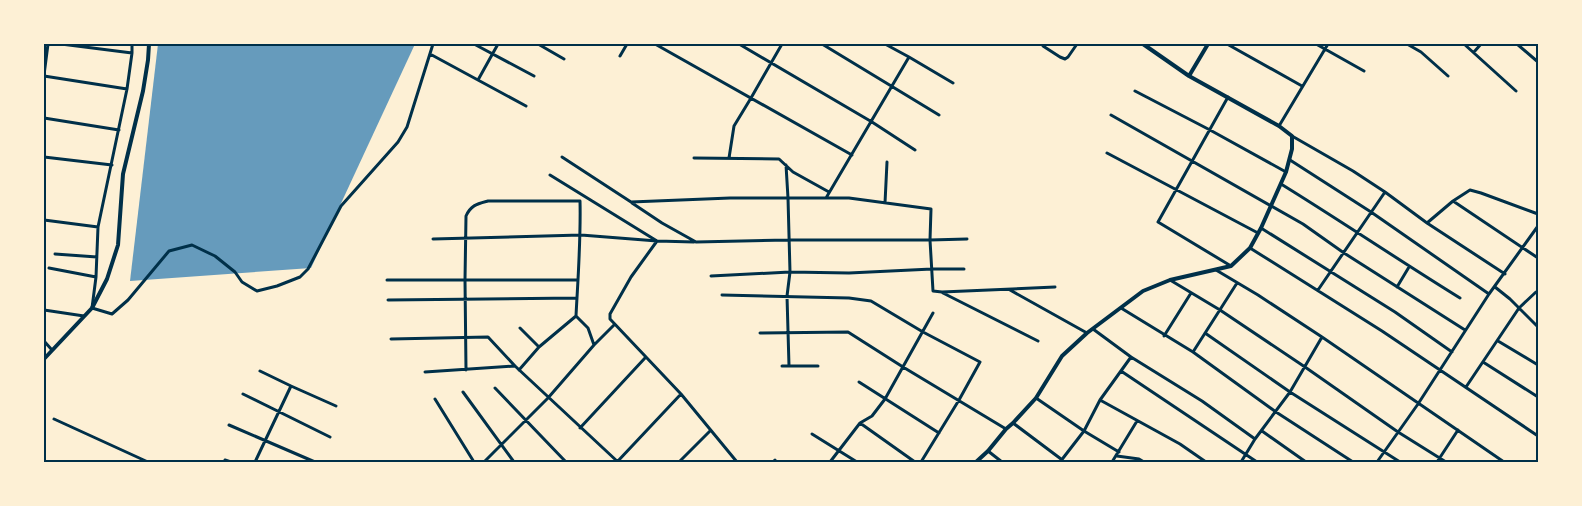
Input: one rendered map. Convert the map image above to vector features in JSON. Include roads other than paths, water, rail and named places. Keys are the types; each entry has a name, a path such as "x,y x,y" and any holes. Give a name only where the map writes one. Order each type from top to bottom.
{"street":[{"path":"48,44 44,75 127,89"},
{"path":"61,44 132,53"},
{"path":"92,308 98,227 127,89 132,44"},
{"path":"44,359 92,308 107,279 118,245 123,174 143,91 149,44"},
{"path":"92,308 112,314 128,300 169,251 192,244 215,256 242,282 257,291 300,277 308,269 341,206 398,142 407,127 433,44"},
{"path":"474,44 534,76"},
{"path":"478,80 498,44"},
{"path":"538,44 564,59"},
{"path":"620,56 627,44"},
{"path":"655,44 852,155"},
{"path":"739,44 872,122 915,150"},
{"path":"729,158 734,126 782,44"},
{"path":"822,44 939,115"},
{"path":"885,44 953,83"},
{"path":"1043,46 1065,59 1077,44"},
{"path":"1143,44 1189,76 1279,126 1385,192 1505,274"},
{"path":"1189,76 1208,44"},
{"path":"1227,44 1302,86"},
{"path":"1316,44 1364,71"},
{"path":"1279,126 1328,44"},
{"path":"1407,44 1421,52 1448,76"},
{"path":"1464,44 1516,91"},
{"path":"1474,52 1481,44"},
{"path":"1517,44 1539,62"},
{"path":"430,54 525,106"},
{"path":"826,198 909,57"},
{"path":"1135,92 1286,172"},
{"path":"1228,97 1158,222 1231,266"},
{"path":"1111,115 1304,224 1344,253 1465,330"},
{"path":"44,118 119,130"},
{"path":"976,462 1036,398 1062,356 1087,333 1143,291 1170,280 1231,266 1250,248 1262,228 1286,172 1290,160 1292,136"},
{"path":"1107,153 1258,233"},
{"path":"44,157 112,165"},
{"path":"562,157 662,223 696,242"},
{"path":"694,158 779,159 793,172 830,192"},
{"path":"1290,160 1371,212 1489,294"},
{"path":"885,203 887,162"},
{"path":"786,165 790,272 787,296 789,366"},
{"path":"550,175 657,241"},
{"path":"1281,184 1460,298"},
{"path":"1427,222 1468,190 1539,214"},
{"path":"1318,290 1385,192"},
{"path":"631,202 730,198 849,198 931,209 932,289 935,292 1055,287"},
{"path":"425,372 517,368 576,316 581,235 580,201 488,201 474,205 469,210 466,216 466,370"},
{"path":"1453,201 1539,258"},
{"path":"44,220 98,227"},
{"path":"1377,462 1418,404 1489,294 1538,227"},
{"path":"1262,228 1395,312 1452,352"},
{"path":"433,239 581,235 696,242 967,238"},
{"path":"657,241 631,277 610,314 610,319 681,394 737,462"},
{"path":"1250,248 1318,290 1539,436"},
{"path":"55,254 97,257"},
{"path":"1396,287 1409,267"},
{"path":"49,268 96,277"},
{"path":"711,276 790,272 849,273 932,268 964,269"},
{"path":"1215,270 1322,337 1504,462"},
{"path":"387,280 577,280"},
{"path":"1170,280 1220,310 1305,367 1438,460 1446,462"},
{"path":"1193,352 1238,283"},
{"path":"1495,287 1539,327"},
{"path":"1009,289 1087,333"},
{"path":"942,292 1038,341"},
{"path":"1466,388 1519,308 1532,294 1539,292"},
{"path":"1164,336 1191,293"},
{"path":"722,295 849,298 871,301 980,362 921,462"},
{"path":"388,300 577,298"},
{"path":"1121,308 1193,352 1276,412 1353,462"},
{"path":"44,310 84,316"},
{"path":"830,462 860,423 872,416 885,399 933,313"},
{"path":"576,316 588,328 594,345"},
{"path":"484,462 548,398 614,324"},
{"path":"519,328 539,347"},
{"path":"1093,329 1131,357 1202,401 1255,439"},
{"path":"760,333 848,332 903,368 1006,429"},
{"path":"1205,333 1290,392 1400,462"},
{"path":"391,339 488,337 517,368 617,462 681,394"},
{"path":"1241,462 1290,392 1322,337"},
{"path":"44,341 52,350"},
{"path":"1498,341 1539,365"},
{"path":"1014,423 1063,462 1084,431 1100,400 1131,357"},
{"path":"580,428 645,358"},
{"path":"1484,362 1539,396"},
{"path":"782,366 818,366"},
{"path":"260,371 336,406"},
{"path":"1121,371 1257,462"},
{"path":"859,382 939,433"},
{"path":"255,462 291,386"},
{"path":"495,388 566,462"},
{"path":"463,392 513,462"},
{"path":"243,394 330,437"},
{"path":"1036,398 1118,454 1144,462"},
{"path":"435,399 474,462"},
{"path":"1100,400 1180,444 1206,462"},
{"path":"54,419 148,462"},
{"path":"1113,462 1137,421"},
{"path":"860,423 915,462"},
{"path":"229,425 315,462"},
{"path":"1438,460 1458,430"},
{"path":"679,462 711,431"},
{"path":"1262,431 1306,462"},
{"path":"812,434 857,462"},
{"path":"988,451 1002,462"},
{"path":"225,460 231,462"}],"water":[{"path":"158,44 415,44 311,268 130,281"}]}
